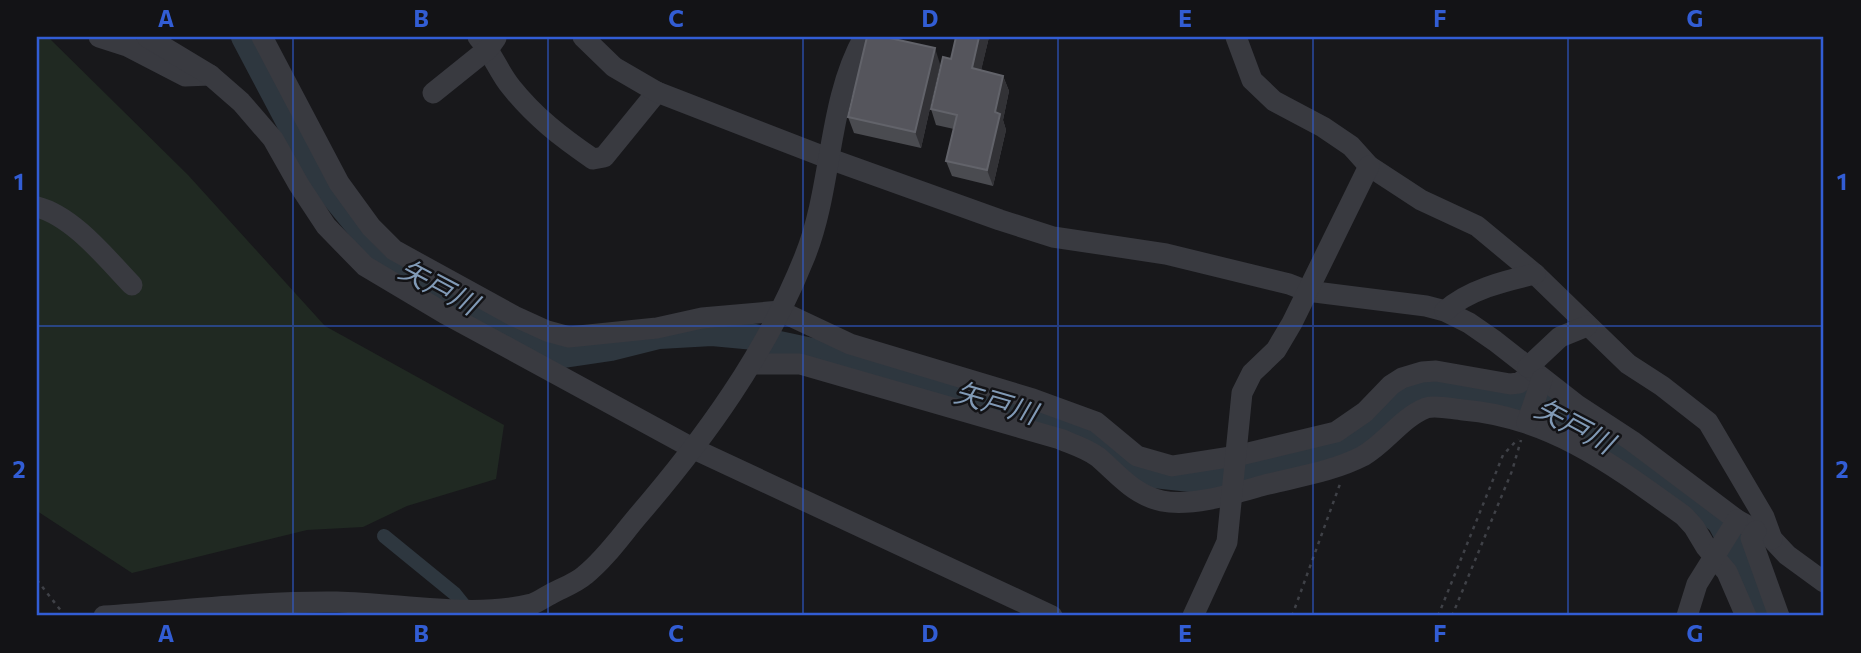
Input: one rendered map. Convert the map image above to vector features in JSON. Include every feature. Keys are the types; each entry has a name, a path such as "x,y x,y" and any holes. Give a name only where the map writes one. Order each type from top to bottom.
{"street":[{"path":"99,37 127,46 186,76 210,75"},
{"path":"147,37 210,75 241,102 273,139 299,186 326,226 365,266 694,449 1052,616"},
{"path":"262,37 339,183 371,228 394,250 514,316 547,331 569,337 657,328 702,318 753,312 778,316 850,344 1033,399 1096,422 1137,456 1172,466 1236,456 1336,432 1365,412 1391,385 1402,378 1422,372 1436,371 1510,384 1519,383 1534,373 1560,337 1587,326"},
{"path":"583,37 614,67 657,92 830,159 1053,237 1166,254 1289,284 1307,291 1426,306 1445,312 1469,323 1824,582"},
{"path":"104,616 338,602 437,610 536,610 585,576 694,449 752,363 778,316 806,255 817,218 843,92 855,53 864,37"},
{"path":"1236,37 1252,80 1273,101 1342,139 1369,166 1421,200 1476,226 1535,274 1628,364 1662,386 1708,422 1764,517 1751,538 1779,616"},
{"path":"433,93 488,41 509,85 542,123 593,159 604,157 657,92"},
{"path":"1193,616 1227,542 1242,393 1252,373 1276,350 1369,166"},
{"path":"37,207 45,209 88,237 132,285"},
{"path":"1445,312 1455,302 1481,290 1535,274"},
{"path":"752,363 800,364 1060,439 1096,455 1134,491 1163,502 1189,502 1232,494 1337,467 1365,455 1409,417 1429,407 1479,411 1527,423 1606,460 1684,516 1727,572 1746,616"},
{"path":"1527,423 1534,373"},
{"path":"1688,616 1697,584 1713,556 1755,530"},
{"path":"280,604 317,616"}],"path":[{"path":"1438,616 1503,455 1523,433 1512,471 1452,616"},
{"path":"1293,616 1340,487 1342,477 1337,467"},
{"path":"37,580 65,616"}],"shaded area":[{"path":"37,37 48,37 188,175 325,326 504,425 496,479 407,506 363,527 307,530 132,573 37,511"}],"building":[{"path":"867,37 885,37 935,48 915,132 848,117"},
{"path":"956,37 979,37 972,68 1003,76 995,112 1000,114 987,170 946,161 957,115 931,109 943,57 951,59"}],"waterway":[{"name":"矢戸川","path":"244,37 318,177 368,238 398,267 491,314 557,356 611,348 659,336 712,333 755,337 840,357 1091,430 1125,459 1154,475 1209,481 1355,443 1388,410 1413,392 1446,387 1542,402 1597,431 1656,470 1720,522 1770,616"},
{"path":"384,536 455,594 471,614"}]}
